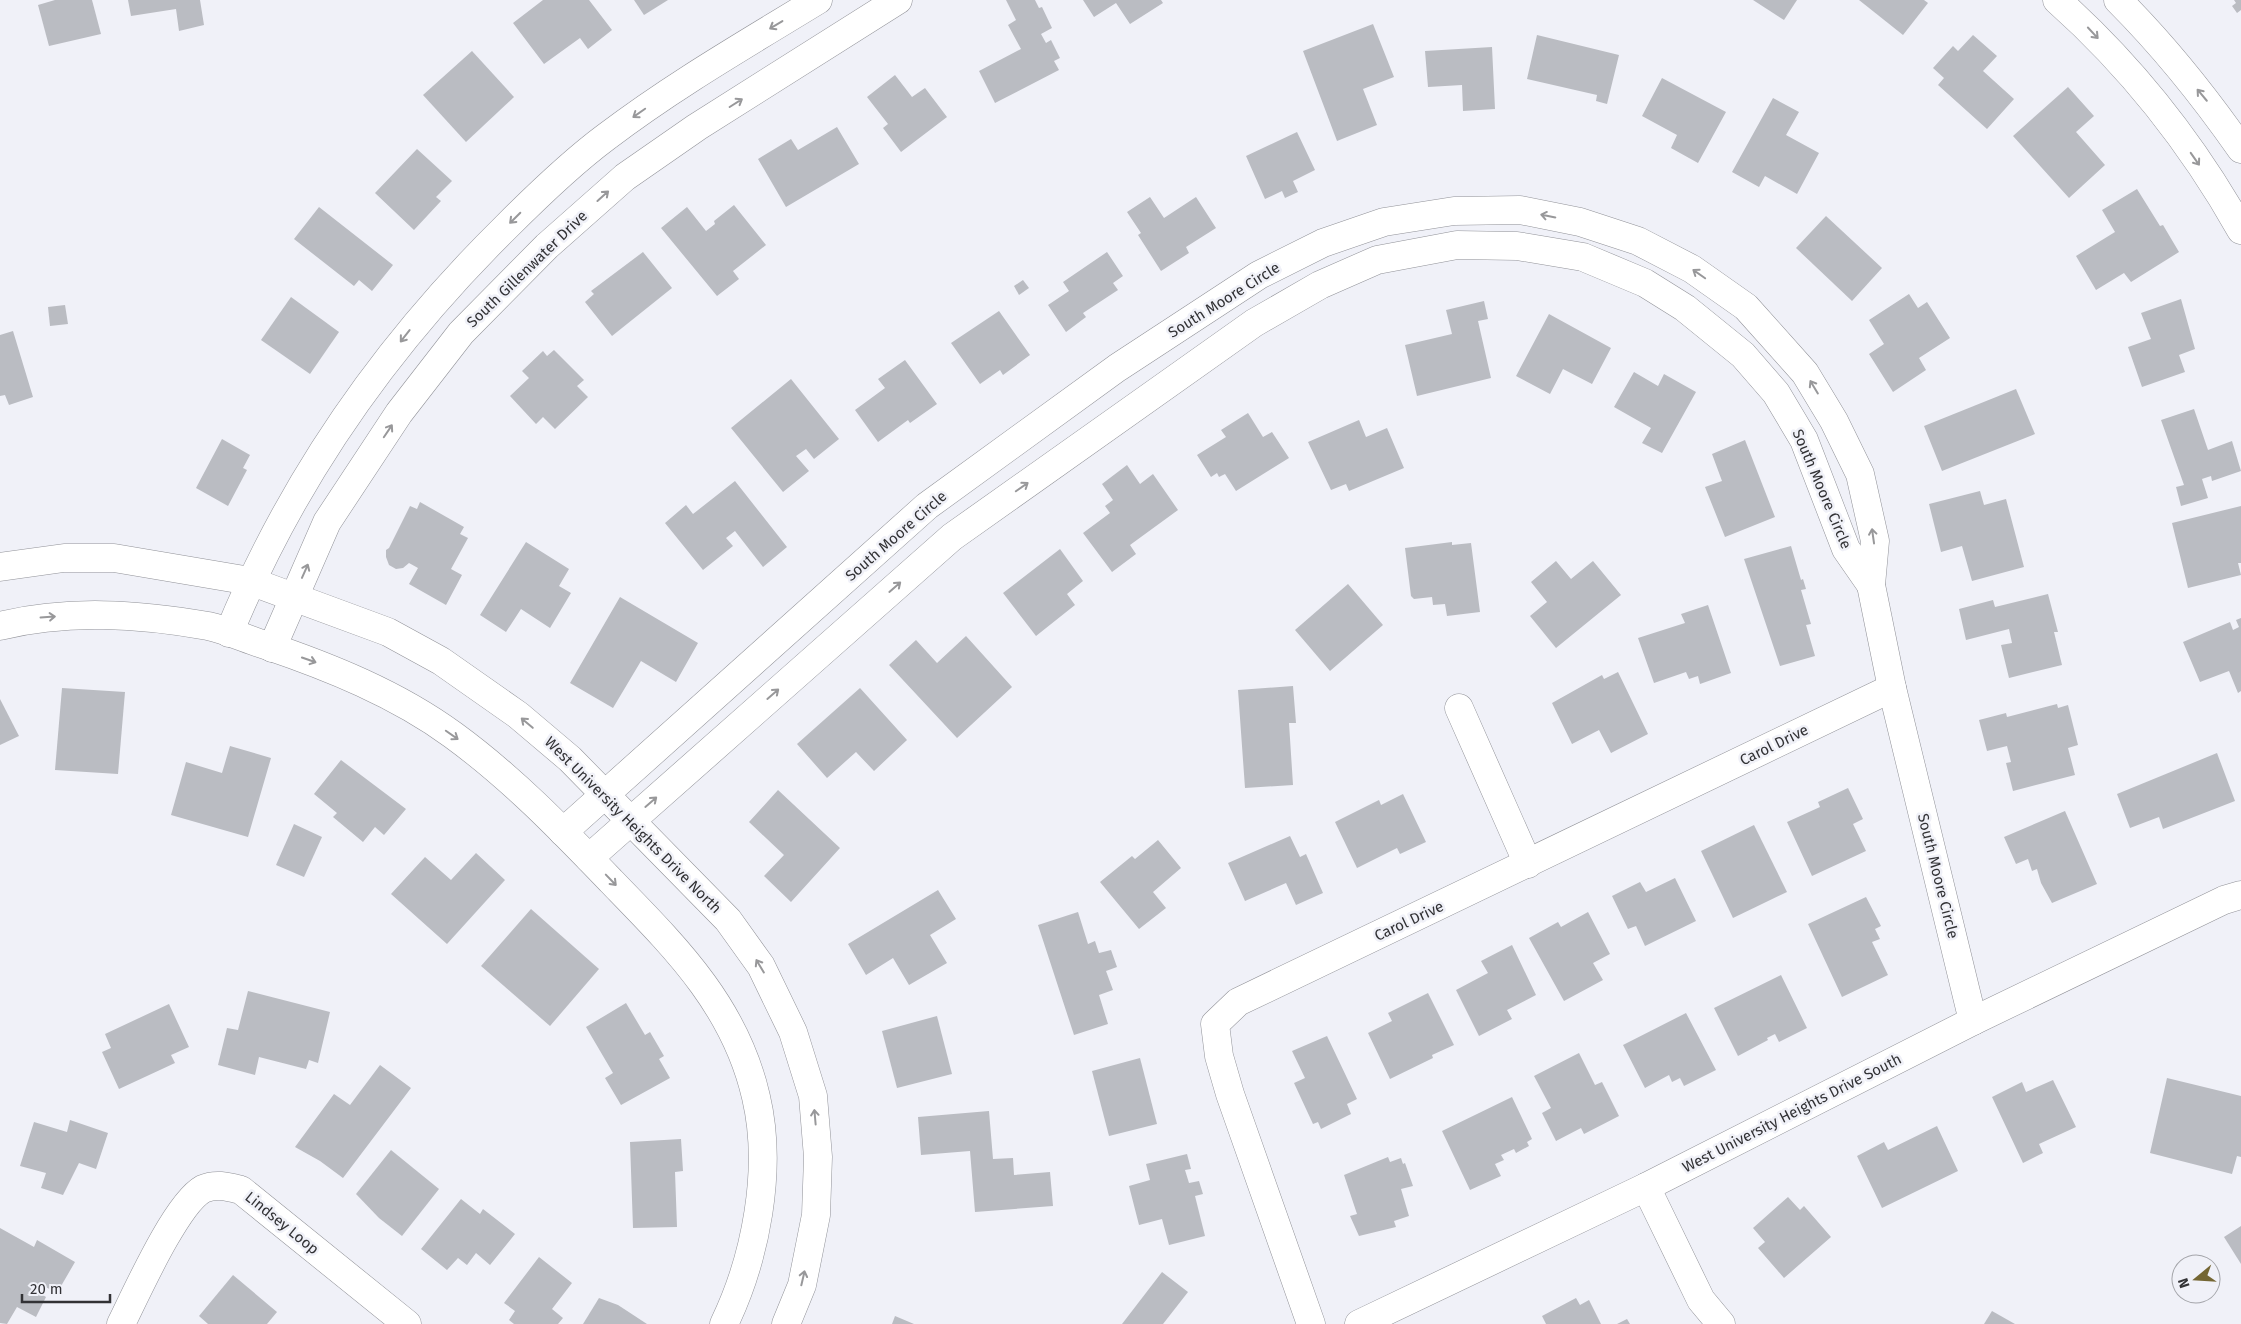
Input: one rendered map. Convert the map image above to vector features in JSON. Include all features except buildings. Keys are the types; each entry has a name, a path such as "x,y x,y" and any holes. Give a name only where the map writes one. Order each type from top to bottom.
{"street":[{"path":"229,633 250,581 321,452 406,334 464,268 531,202 604,138 686,80 818,0"},
{"name":"South Gillenwater Drive","path":"272,648 328,522 399,413 461,333 547,246 625,177 697,127 898,0"},
{"path":"2057,0 2090,29 2157,105 2224,200 2241,230"},
{"path":"2118,0 2154,36 2197,89 2241,149"},
{"name":"South Moore Circle","path":"564,832 920,512 1117,368 1259,275 1323,243 1393,220 1454,211 1520,210 1580,222 1638,241 1692,269 1746,307 1805,373 1834,421 1860,474 1875,541 1872,584 1892,688 1973,1021"},
{"name":"South Moore Circle","path":"589,858 952,537 1254,323 1320,285 1378,260 1457,244 1517,246 1583,257 1644,283 1685,308 1744,355 1776,393 1804,440 1846,549 1872,584"},
{"name":"West University Heights Drive North","path":"0,566 64,558 114,558 250,581 388,632 441,661 518,715 570,759 728,920 761,966 793,1032 813,1096 818,1156 816,1216 802,1285 786,1324"},
{"path":"0,626 31,618 93,613 210,627 229,633 321,664 366,686 452,734 527,794 670,941 715,998 735,1039 756,1095 762,1133 755,1234 745,1274 724,1324"},
{"name":"Carol Drive","path":"1310,1324 1230,1094 1219,1056 1215,1024 1238,1002 1892,688"},
{"path":"1459,708 1528,864"},
{"name":"West University Heights Drive South","path":"1359,1324 1646,1187 1973,1021 2235,894"},
{"name":"Lindsey Loop","path":"121,1324 164,1239 182,1210 203,1190 222,1185 241,1190 407,1324"},
{"path":"1646,1187 1701,1300 1721,1324"}]}
